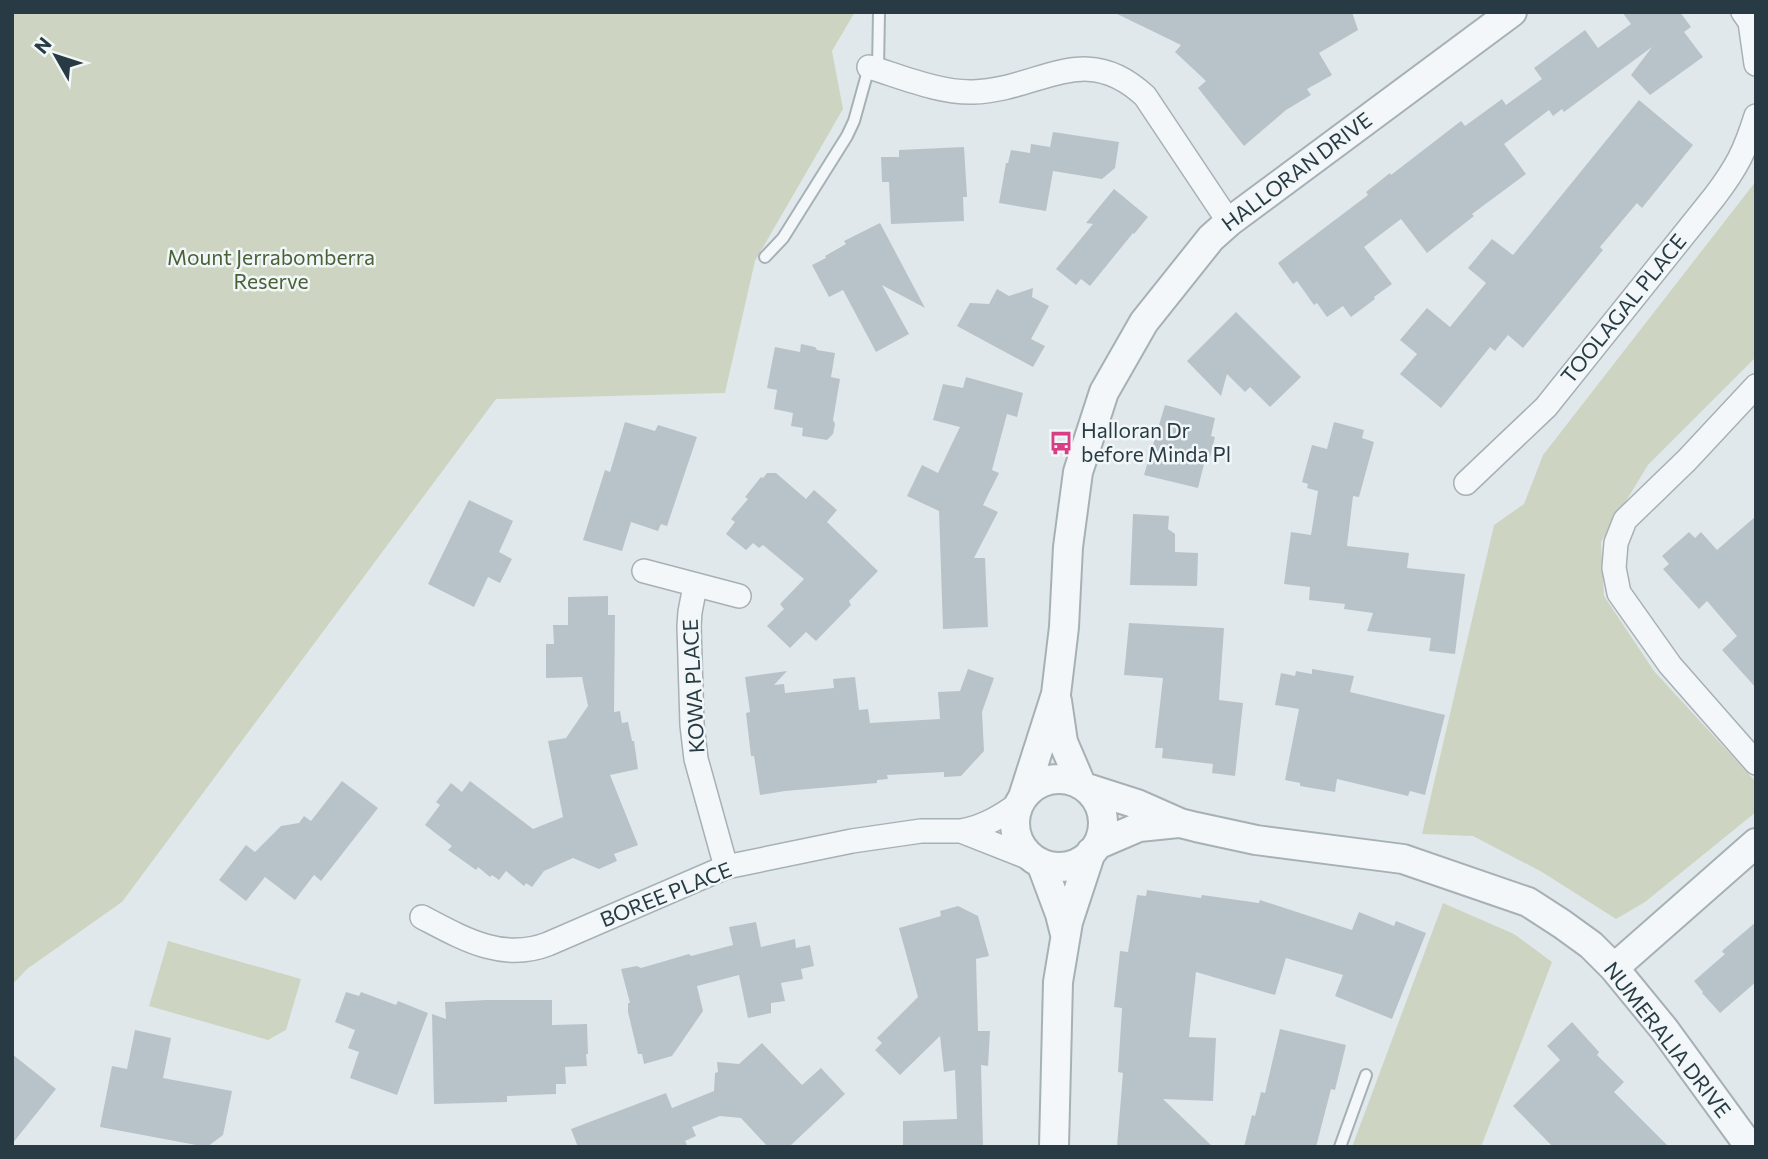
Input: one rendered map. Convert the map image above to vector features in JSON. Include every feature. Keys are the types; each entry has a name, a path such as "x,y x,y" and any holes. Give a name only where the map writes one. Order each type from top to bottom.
{"street":[{"name":"HALLORAN DRIVE","path":"1022,799 1056,694 1064,627 1068,547 1078,472 1104,392 1144,323 1211,238 1228,222 1513,12"},
{"path":"1744,12 1750,22 1756,64"},
{"path":"874,69 949,90 972,92 998,90 1068,70 1094,69 1109,73 1135,86 1145,96 1228,222"},
{"name":"TOOLAGAL PLACE","path":"1466,483 1546,407 1734,172 1756,116"},
{"path":"1756,386 1687,460 1625,520 1616,543 1614,568 1619,593 1670,665 1756,763"},
{"path":"643,571 739,596"},
{"name":"KOWA PLACE","path":"695,586 689,626 694,744 726,867"},
{"name":"HALLORAN DRIVE","path":"1056,694 1063,741 1084,786"},
{"path":"1054,1147 1058,982 1073,905 1103,827 1102,814 1098,803 1084,786 1066,779 1049,780 1035,786 1022,799 1016,816 1018,838 1025,851 1039,862 1064,866 1079,862 1094,848"},
{"name":"NUMERALIA DRIVE","path":"1084,786 1137,804 1180,823 1256,841 1403,859 1528,902 1591,945 1614,968 1664,1029 1750,1147"},
{"name":"BOREE PLACE","path":"422,917 485,947 510,951 529,950 726,867 852,841 934,830 972,829 991,821 1022,799"},
{"name":"NUMERALIA DRIVE","path":"1094,848 1139,827 1180,823"},
{"name":"BOREE PLACE","path":"961,831 1039,862"},
{"path":"1614,968 1756,843"},
{"path":"1039,862 1060,914 1065,936"}],"lane":[{"path":"765,257 779,243 854,121 874,69 880,30 879,12"},
{"path":"1340,1147 1366,1075"}],"green space":[{"name":"Mount Jerrabomberra Reserve","path":"12,12 855,12 832,51 843,109 755,261 725,393 496,399 122,902 27,969 12,985"},
{"path":"1756,181 1756,357 1648,465 1601,542 1604,596 1654,671 1756,782 1756,812 1645,902 1616,919 1542,872 1473,836 1422,834 1494,525 1524,504 1543,455"},
{"path":"1443,903 1514,934 1552,962 1481,1147 1352,1147"},
{"path":"168,941 301,979 286,1030 268,1040 149,1006"}],"building":[{"path":"1113,12 1352,12 1358,30 1319,53 1332,75 1307,89 1311,95 1286,110 1244,146 1198,88 1206,81 1175,52 1181,45"},
{"path":"1622,12 1680,12 1691,27 1684,32 1703,57 1650,95 1631,75 1652,47 1564,112 1562,109 1553,116 1549,110 1504,144 1526,174 1472,214 1474,216 1427,253 1401,219 1364,247 1392,284 1351,317 1343,306 1327,317 1317,303 1314,305 1297,281 1293,284 1278,263 1368,195 1366,192 1390,173 1391,175 1461,121 1465,126 1502,99 1506,105 1542,79 1534,68 1585,30 1598,48 1631,24"},
{"path":"1639,100 1693,145 1642,208 1637,203 1600,247 1603,250 1523,348 1508,335 1495,351 1490,347 1441,408 1400,374 1417,354 1400,340 1427,308 1450,327 1486,283 1468,268 1492,239 1513,255"},
{"path":"1053,132 1119,142 1115,168 1102,179 1053,171 1046,211 999,203 1011,150 1030,153 1031,144 1050,147"},
{"path":"964,147 967,197 963,197 964,221 891,224 889,182 882,182 881,157 899,157 899,150"},
{"path":"1114,189 1148,217 1090,286 1081,279 1076,285 1056,269 1093,224 1086,223"},
{"path":"880,223 925,308 882,285 909,334 876,352 843,290 829,297 812,265 846,244 844,241"},
{"path":"1033,288 1032,297 1049,306 1031,339 1045,346 1033,367 957,326 970,303 989,304 997,289 1009,296"},
{"path":"1236,312 1301,377 1270,407 1250,387 1245,392 1227,374 1221,396 1187,361"},
{"path":"801,344 835,353 831,377 840,379 833,434 827,440 802,436 803,428 791,426 793,413 774,409 777,390 767,388 775,347 800,352"},
{"path":"966,377 1023,393 1017,417 1007,414 992,470 999,473 983,505 998,512 974,558 985,558 988,627 943,629 939,511 907,496 922,465 938,473 960,427 933,420 943,384 963,388"},
{"path":"1165,405 1215,418 1211,436 1215,437 1210,457 1206,456 1198,488 1144,475"},
{"path":"625,422 655,431 658,425 697,437 667,526 661,524 658,531 631,522 622,551 583,540 605,470 610,472"},
{"path":"1334,422 1364,430 1362,438 1374,442 1359,497 1353,496 1347,546 1409,553 1407,568 1465,574 1455,654 1429,651 1431,638 1367,631 1373,613 1344,609 1345,604 1309,600 1310,587 1284,584 1291,532 1311,535 1318,491 1307,488 1308,484 1302,482 1312,445 1327,449"},
{"path":"767,473 776,473 806,499 814,490 837,510 827,522 878,571 849,601 851,605 816,641 806,632 790,648 767,626 784,609 780,604 804,579 763,545 759,548 753,543 746,550 726,534 735,522 731,519 748,499 745,497"},
{"path":"469,500 513,521 499,552 512,559 500,583 488,577 474,607 428,584"},
{"path":"1133,514 1169,516 1168,529 1175,534 1175,552 1198,553 1197,586 1130,585"},
{"path":"1756,516 1756,688 1722,650 1737,636 1707,601 1699,609 1663,569 1669,564 1662,556 1689,532 1695,538 1701,532 1717,550"},
{"path":"608,596 608,615 615,615 614,712 620,711 622,723 628,722 638,769 610,775 638,845 614,854 617,861 599,869 573,858 544,871 532,887 526,883 524,886 506,871 499,880 492,875 490,877 448,850 452,846 425,825 440,805 436,802 451,783 462,792 470,781 533,829 563,817 548,741 566,738 588,706 582,677 546,678 546,644 554,644 553,625 568,625 568,597"},
{"path":"1129,623 1224,628 1219,700 1243,703 1235,776 1212,773 1213,764 1162,758 1163,748 1155,748 1163,678 1124,675"},
{"path":"968,669 994,678 982,712 984,751 961,776 944,777 944,772 887,775 888,779 877,780 877,783 760,795 754,756 751,756 746,713 750,712 745,677 787,671 774,685 784,684 785,693 834,688 833,679 855,677 859,710 868,709 870,723 940,719 938,692 960,691"},
{"path":"1312,669 1354,676 1350,692 1445,715 1425,795 1410,791 1408,796 1337,779 1335,792 1300,786 1300,783 1285,780 1299,709 1275,705 1281,673 1295,676 1296,671 1312,674"},
{"path":"342,781 378,808 321,881 314,875 295,900 265,877 246,901 219,880 246,845 255,852 281,826 299,823 304,816 311,821"},
{"path":"1147,890 1201,898 1202,895 1259,903 1260,900 1352,930 1359,912 1394,926 1396,921 1426,933 1392,1019 1335,996 1343,975 1286,958 1275,995 1196,972 1189,1037 1216,1038 1213,1101 1163,1099 1213,1147 1121,1147 1117,1146 1123,1073 1118,1072 1122,1008 1114,1007 1120,951 1128,952 1137,895 1146,896"},
{"path":"958,906 978,916 989,956 976,959 978,1031 990,1031 988,1066 981,1065 983,1147 903,1147 903,1121 957,1119 955,1070 944,1072 940,1036 900,1075 875,1050 882,1043 877,1038 918,997 899,928 941,916 940,911"},
{"path":"756,922 761,947 795,939 796,948 810,945 814,966 801,969 803,979 781,983 785,1001 771,1003 771,1013 748,1018 739,975 697,986 703,1011 672,1056 644,1064 642,1054 638,1054 628,1012 630,1003 621,969 637,966 641,968 733,945 729,927"},
{"path":"1756,922 1756,982 1720,1013 1694,981 1725,954 1723,950"},
{"path":"346,992 359,996 361,992 396,1005 398,1001 428,1013 397,1095 350,1078 359,1052 348,1048 355,1030 335,1022"},
{"path":"552,1000 552,1025 587,1024 587,1066 565,1067 566,1084 556,1084 556,1094 507,1096 507,1102 434,1104 432,1014 446,1019 445,1002"},
{"path":"1572,1022 1599,1052 1597,1055 1624,1082 1614,1092 1669,1147 1553,1147 1513,1106 1560,1060 1547,1046"},
{"path":"1280,1029 1346,1045 1335,1090 1331,1089 1316,1147 1244,1147 1252,1115 1255,1116 1261,1092 1265,1093"},
{"path":"135,1030 171,1038 163,1078 232,1091 223,1135 207,1147 100,1127 112,1066 127,1069"},
{"path":"762,1043 802,1085 821,1068 845,1094 789,1147 768,1147 741,1118 720,1116 692,1127 696,1136 685,1141 688,1147 578,1147 571,1129 666,1093 672,1108 714,1091 717,1062 739,1064"},
{"path":"12,1054 56,1089 12,1144"}],"place":[{"name":"Halloran Dr before Minda Pl","path":"1061,443"}]}
